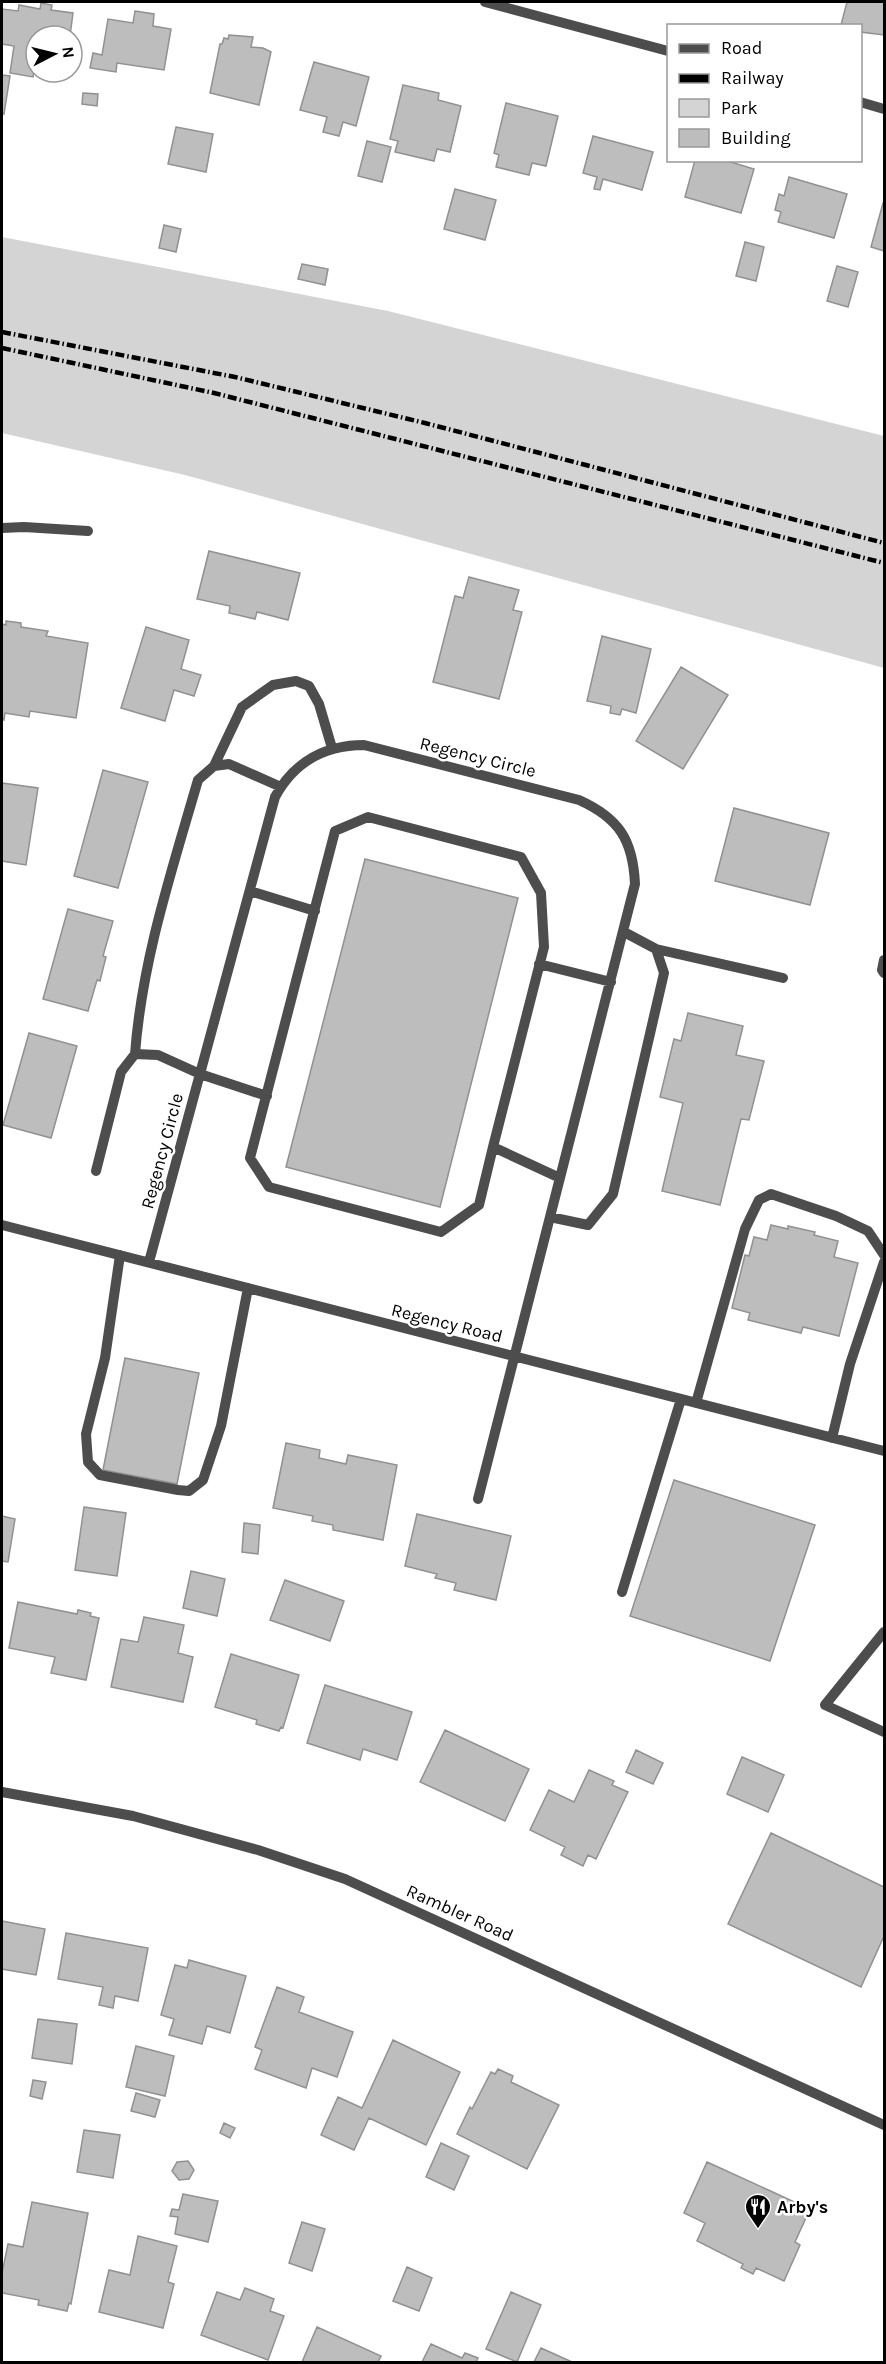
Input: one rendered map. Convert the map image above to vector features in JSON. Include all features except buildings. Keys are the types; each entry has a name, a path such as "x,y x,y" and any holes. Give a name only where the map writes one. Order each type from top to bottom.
{"street":[{"path":"485,2 667,50"},
{"path":"862,102 885,109"},
{"path":"2,528 24,526 88,531"},
{"path":"96,1171 121,1072 135,1054 138,1015 162,903 198,780 214,766 242,707 273,685 296,681 309,686 319,704 332,748"},
{"name":"Regency Circle","path":"148,1262 275,797 292,772 312,756 332,748 346,745 364,746 579,800 595,807 614,821 626,841 634,867 635,884 478,1499"},
{"path":"214,766 229,764 281,787"},
{"path":"368,817 521,857 541,894 544,947 539,964 479,1205 441,1232 269,1187 250,1158 335,831 368,817"},
{"path":"250,891 315,911"},
{"path":"624,932 656,950 783,978"},
{"path":"550,1217 588,1225 613,1194 664,974 656,950"},
{"path":"885,960 882,970 885,973"},
{"path":"539,964 611,982"},
{"path":"135,1054 158,1055 200,1074 267,1096"},
{"path":"493,1147 560,1178"},
{"path":"696,1403 745,1229 759,1200 771,1194 836,1216 868,1231 885,1255"},
{"name":"Regency Road","path":"2,1225 885,1451"},
{"path":"120,1255 105,1358 86,1434 88,1462 100,1475 189,1491 203,1480 221,1426 248,1288"},
{"path":"832,1438 850,1364 885,1262"},
{"path":"622,1592 681,1399"},
{"path":"885,1632 825,1705 885,1732"},
{"name":"Rambler Road","path":"2,1792 133,1816 258,1850 345,1879 885,2125"}],"green space":[{"path":"2,237 388,311 884,436 884,668 185,475 2,433"}],"railway":[{"path":"2,332 235,377 425,423 884,543"},
{"path":"2,348 214,393 884,563"}],"place":[{"name":"Arby's","path":"758,2230"}]}
